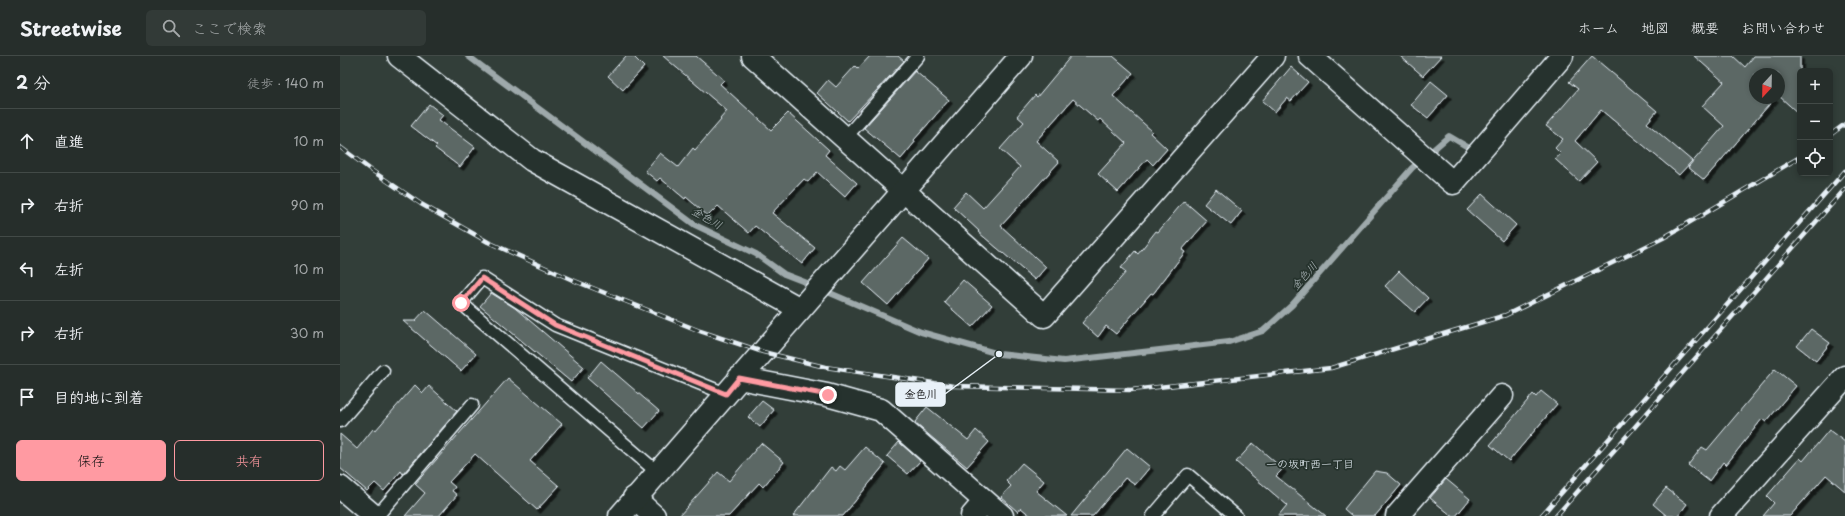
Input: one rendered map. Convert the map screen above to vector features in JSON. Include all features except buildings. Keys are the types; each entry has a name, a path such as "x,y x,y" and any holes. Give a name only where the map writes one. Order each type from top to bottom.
{"street":[{"path":"399,56 532,160 800,309"},
{"path":"620,516 903,189 1021,56"},
{"path":"757,57 1044,316 1274,56"},
{"path":"1310,56 1453,183 1562,56"},
{"path":"1721,516 1845,377"},
{"path":"732,386 828,395 881,410 979,508 1002,516"},
{"path":"1397,516 1502,396"},
{"path":"340,487 376,516"},
{"path":"634,498 654,516"}],"lane":[{"path":"845,138 918,56"},
{"path":"657,472 461,303 482,278 555,325 732,386"},
{"path":"340,421 383,371"},
{"path":"376,516 472,405"},
{"path":"1153,516 1188,475 1236,516"}],"waterway":[{"name":"金色川","path":"468,56 695,225 756,254 784,274 815,286"},
{"name":"金色川","path":"823,290 921,332 999,354 1064,361 1229,342 1263,331 1292,305 1412,168 1449,136 1471,149 1474,146"}],"railway":[{"path":"1833,133 1845,124"},
{"path":"340,147 421,204 488,242 575,281 700,331 763,352 825,367 954,386 1131,390 1331,368 1506,315 1663,238 1797,159"},
{"path":"1541,516 1845,171"},
{"path":"1556,516 1845,189"}],"place":[{"name":"金色川","path":"999,354"}],"district":[{"name":"一の坂町西一丁目","path":"1310,464"}],"route":[{"path":"461,303 482,278 555,325 726,394 739,378 828,395"}]}
